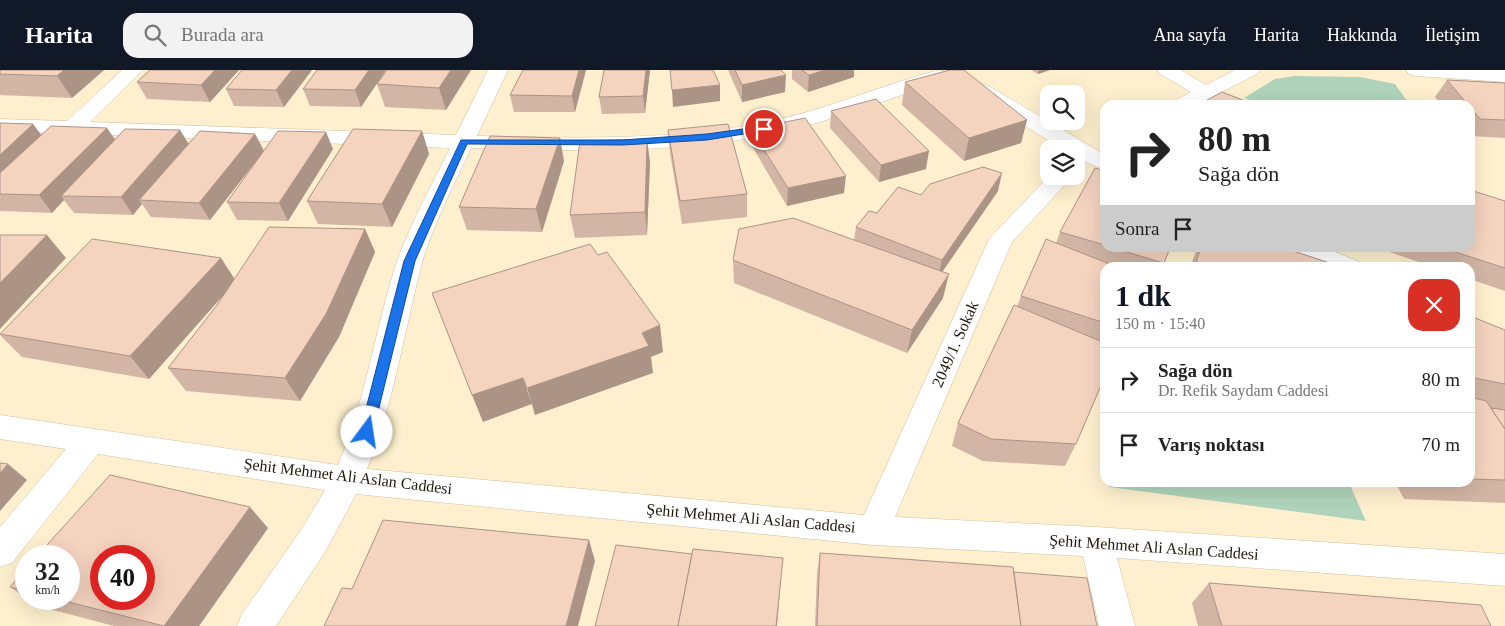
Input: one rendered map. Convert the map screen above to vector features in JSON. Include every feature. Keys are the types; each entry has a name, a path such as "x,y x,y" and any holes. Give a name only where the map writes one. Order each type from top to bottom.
{"street":[{"path":"72,128 133,70"},
{"path":"255,626 313,541 347,480 367,432 410,261 498,70"},
{"path":"1167,70 1206,93 1225,100"},
{"path":"1191,100 1250,70"},
{"path":"1416,70 1505,76"},
{"path":"0,125 464,142 623,143 748,132 806,120 958,75 1054,140"},
{"path":"1085,155 1100,146"},
{"path":"1085,159 1100,162"},
{"name":"2049/1. Sokak","path":"873,530 1001,239 1053,185"},
{"path":"1313,252 1337,262"},
{"name":"Şehit Mehmet Ali Aslan Caddesi","path":"0,428 92,440 347,480 873,530 1096,542 1505,570"},
{"path":"0,552 92,440"},
{"path":"1096,542 1117,626"}],"green space":[{"path":"1295,76 1360,77 1395,84 1406,100 1250,100 1244,98 1275,79"},
{"path":"1109,487 1351,487 1366,521"}],"building":[{"path":"0,70 64,70 57,76 0,74"},
{"path":"150,70 215,70 201,85 137,82"},
{"path":"242,70 292,70 276,90 226,89"},
{"path":"317,70 369,70 355,90 303,89"},
{"path":"387,70 451,70 439,88 377,84"},
{"path":"523,70 579,70 572,96 510,95"},
{"path":"604,70 646,70 643,96 599,97"},
{"path":"670,70 713,70 720,85 672,90"},
{"path":"735,70 781,70 786,75 742,85"},
{"path":"802,70 825,70 809,75"},
{"path":"950,70 964,70 1027,120 969,138 905,82"},
{"path":"1447,80 1505,83 1505,120 1480,119 1475,113 1475,100 1464,100"},
{"path":"1222,92 1242,100 1207,100"},
{"path":"876,99 929,151 881,165 831,111"},
{"path":"805,118 846,176 788,188 751,129"},
{"path":"0,123 33,124 0,155"},
{"path":"728,124 747,194 680,201 668,130"},
{"path":"51,126 107,128 39,195 0,194 0,173"},
{"path":"125,129 180,130 121,197 61,196"},
{"path":"353,129 422,131 382,204 307,201"},
{"path":"200,131 255,134 199,203 139,200"},
{"path":"278,131 326,132 279,203 227,202"},
{"path":"490,136 560,138 536,209 459,207"},
{"path":"647,139 645,212 570,215 580,141"},
{"path":"983,167 1002,173 942,260 856,227 869,211 877,213 898,187 921,195 930,184"},
{"path":"1095,168 1100,170 1100,244 1060,232"},
{"path":"1475,192 1505,201 1505,268 1455,252 1475,252"},
{"path":"793,218 949,274 912,330 733,260 739,229"},
{"path":"269,227 365,229 326,314 285,378 168,368 217,305"},
{"path":"0,235 47,235 0,283"},
{"path":"92,239 221,258 130,356 0,334"},
{"path":"1046,239 1105,262 1100,262 1100,321 1021,296"},
{"path":"590,244 598,255 607,252 660,325 642,333 649,346 527,388 523,378 472,395 432,293"},
{"path":"1127,252 1168,252 1164,262"},
{"path":"1200,252 1296,252 1327,262 1196,262"},
{"path":"1014,305 1100,341 1100,388 1076,444 991,439 958,423"},
{"path":"1475,318 1505,330 1505,384 1475,378"},
{"path":"1475,398 1486,401 1505,429 1505,480 1475,479"},
{"path":"1491,408 1505,410 1505,429"},
{"path":"0,463 8,464 0,473"},
{"path":"110,475 250,507 164,626 101,610 155,610 155,545 90,545 90,607 80,605 80,545 47,545"},
{"path":"383,520 589,540 566,626 324,626 342,588 352,589"},
{"path":"616,545 692,554 678,626 595,626"},
{"path":"693,549 783,558 776,626 678,626"},
{"path":"820,553 1013,567 1021,626 817,626"},
{"path":"1014,572 1087,578 1097,626 1021,626"},
{"path":"15,581 15,588 10,587"},
{"path":"1209,583 1481,605 1491,626 1222,626"}],"route":[{"path":"367,432 410,261 433,206 464,142 623,143 707,137 764,129"}]}
